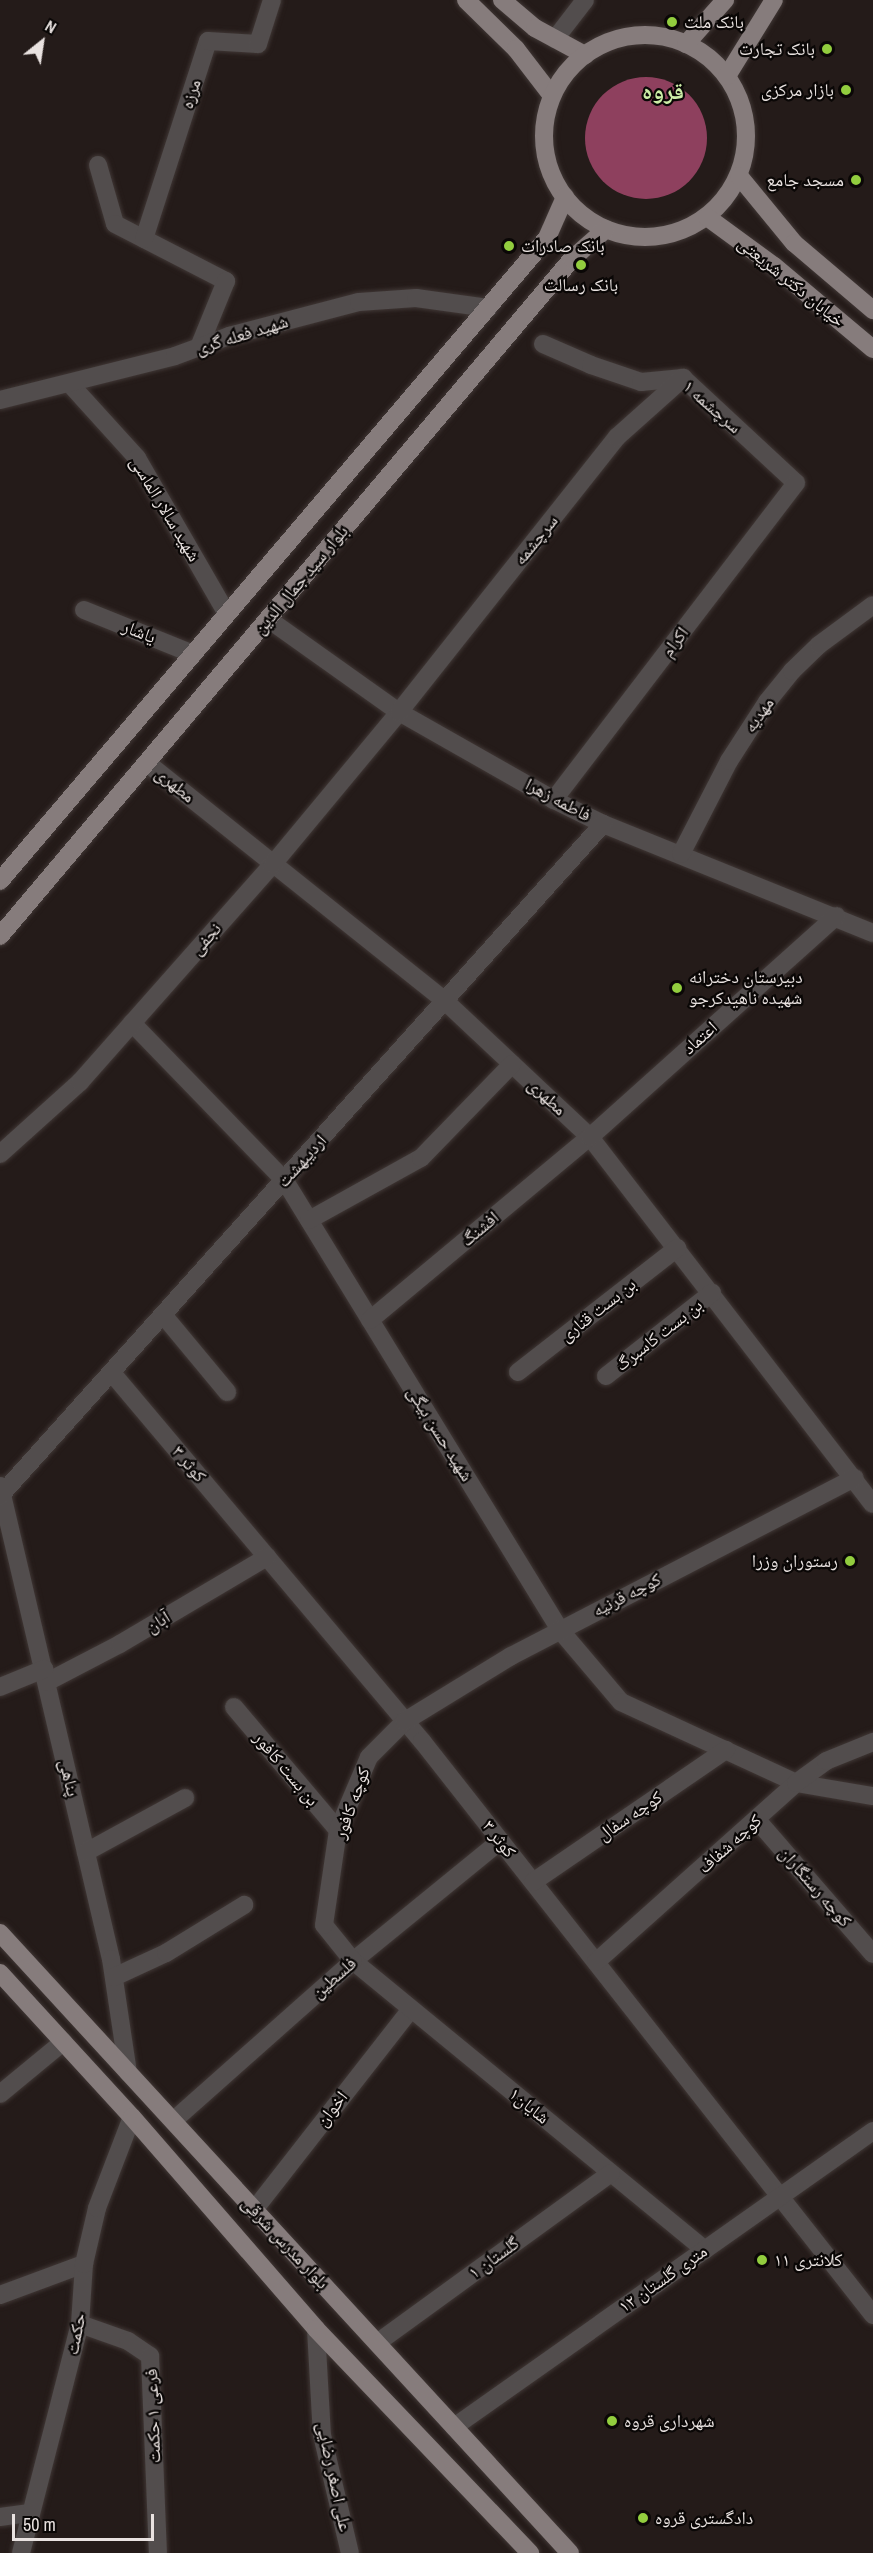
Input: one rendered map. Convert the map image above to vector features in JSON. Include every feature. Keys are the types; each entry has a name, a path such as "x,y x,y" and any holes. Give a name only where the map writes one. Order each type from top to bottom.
{"main road":[{"path":"466,0 516,49 552,96"},
{"path":"501,0 535,28 585,55"},
{"path":"686,44 725,0"},
{"path":"727,76 774,0"},
{"path":"644,35 666,37 686,44 708,57 727,76 740,99 746,124 746,151 739,176 731,191 707,217 684,230 658,237 632,236 606,229 583,216 565,197 546,159 545,127 552,96 566,73 585,55 603,44 624,37 644,35"},
{"path":"739,176 794,243 873,310"},
{"name":"بلوار سید جمال الدین","path":"0,881 547,238 565,197"},
{"name":"خیابان دکتر شریعتی","path":"707,217 774,266 873,349"},
{"name":"بلوار سید جمال الدین","path":"1,934 572,259 606,229"},
{"name":"بلوار مدرس شرقی","path":"0,1933 570,2553"},
{"name":"بلوار مدرس شرقی","path":"0,1973 132,2117 316,2329 530,2553"}],"street":[{"name":"مرزه","path":"144,239 208,41 258,44 272,0"},
{"path":"555,39 585,0"},
{"path":"98,165 115,224 226,281 199,347"},
{"name":"شهید فعله گری","path":"0,400 70,384 199,347 229,336 359,302 416,298 488,308"},
{"name":"سرچشمه ۱","path":"543,344 591,365 641,381 683,378 796,483"},
{"name":"سرچشمه","path":"399,712 617,437 683,378"},
{"name":"شهید سالار الماسی","path":"70,384 137,458 227,614"},
{"name":"اکرام","path":"554,800 796,483"},
{"name":"مهدیه","path":"681,854 729,761 767,702 792,671 819,645 873,605"},
{"name":"یاشار","path":"84,610 193,654"},
{"name":"فاطمه زهرا","path":"268,619 399,712 554,800 603,824 836,916 873,933"},
{"name":"نجفی","path":"0,1154 80,1082 273,864 399,712"},
{"name":"مطهری","path":"147,763 445,1001 590,1137 873,1504"},
{"name":"اردیبهشت","path":"1,1492 164,1316 603,824"},
{"name":"اعتماد","path":"590,1137 836,916"},
{"name":"شهید حسن بیگی","path":"132,1023 285,1181 560,1630 621,1702 796,1782 873,1796"},
{"path":"309,1220 421,1158 512,1064"},
{"name":"افشنگ","path":"370,1320 590,1137"},
{"name":"بن بست قناری","path":"518,1372 677,1248"},
{"name":"بن بست کاسبرگ","path":"606,1376 712,1293"},
{"path":"164,1316 227,1392"},
{"name":"کوثر ۳","path":"112,1373 405,1721 873,2314"},
{"name":"کوچه قرنیه","path":"405,1721 511,1656 855,1478"},
{"name":"پناهی","path":"1,1492 114,1977 128,2073"},
{"name":"آبان","path":"0,1687 45,1675 120,1644 267,1557"},
{"name":"بن بست کافور","path":"234,1707 338,1830"},
{"name":"کوچه کافور","path":"353,1961 324,1925 338,1830 369,1757 405,1721"},
{"name":"کوچه شفاف","path":"596,1962 757,1820 796,1782 826,1761 873,1742"},
{"name":"کوچه سفال","path":"533,1882 726,1750"},
{"path":"86,1852 184,1798"},
{"name":"کوچه رستگاران","path":"757,1820 873,1954"},
{"name":"فلسطین","path":"173,2121 353,1961 500,1841"},
{"path":"114,1977 166,1953 244,1905"},
{"name":"شایان۱","path":"353,1961 705,2250"},
{"name":"اخوان","path":"254,2210 411,2009"},
{"path":"0,2094 63,2042"},
{"name":"حکمت","path":"21,2553 81,2324 84,2264 97,2208 132,2117"},
{"name":"۱۲ متری گلستان","path":"454,2427 873,2131"},
{"name":"گلستان ۱","path":"377,2343 611,2173"},
{"path":"0,2295 84,2264"},
{"name":"فرعی ۱ حکمت","path":"81,2324 128,2341 150,2356 158,2553"},
{"name":"علی اصغر رضایی","path":"316,2329 322,2435 350,2553"},
{"path":"0,2517 30,2513"}],"shaded area":[{"path":"646,77 669,82 689,95 702,115 707,138 702,161 689,181 669,194 646,199 623,194 603,181 590,161 585,138 590,115 603,95 623,82"}],"place":[{"name":"بانک ملت","path":"672,22"},
{"name":"بانک تجارت","path":"827,49"},
{"name":"بازار مرکزی","path":"846,90"},
{"name":"مسجد جامع","path":"856,180"},
{"name":"بانک صادرات","path":"509,246"},
{"name":"بانک رسالت","path":"581,265"},
{"name":"دبیرستان دخترانه شهیده ناهیدکرجو","path":"677,988"},
{"name":"رستوران وزرا","path":"850,1561"},
{"name":"کلانتری ۱۱","path":"762,2260"},
{"name":"شهرداری قروه","path":"612,2421"},
{"name":"دادگستری قروه","path":"643,2518"}],"district":[{"name":"قروه","path":"663,91"}]}
